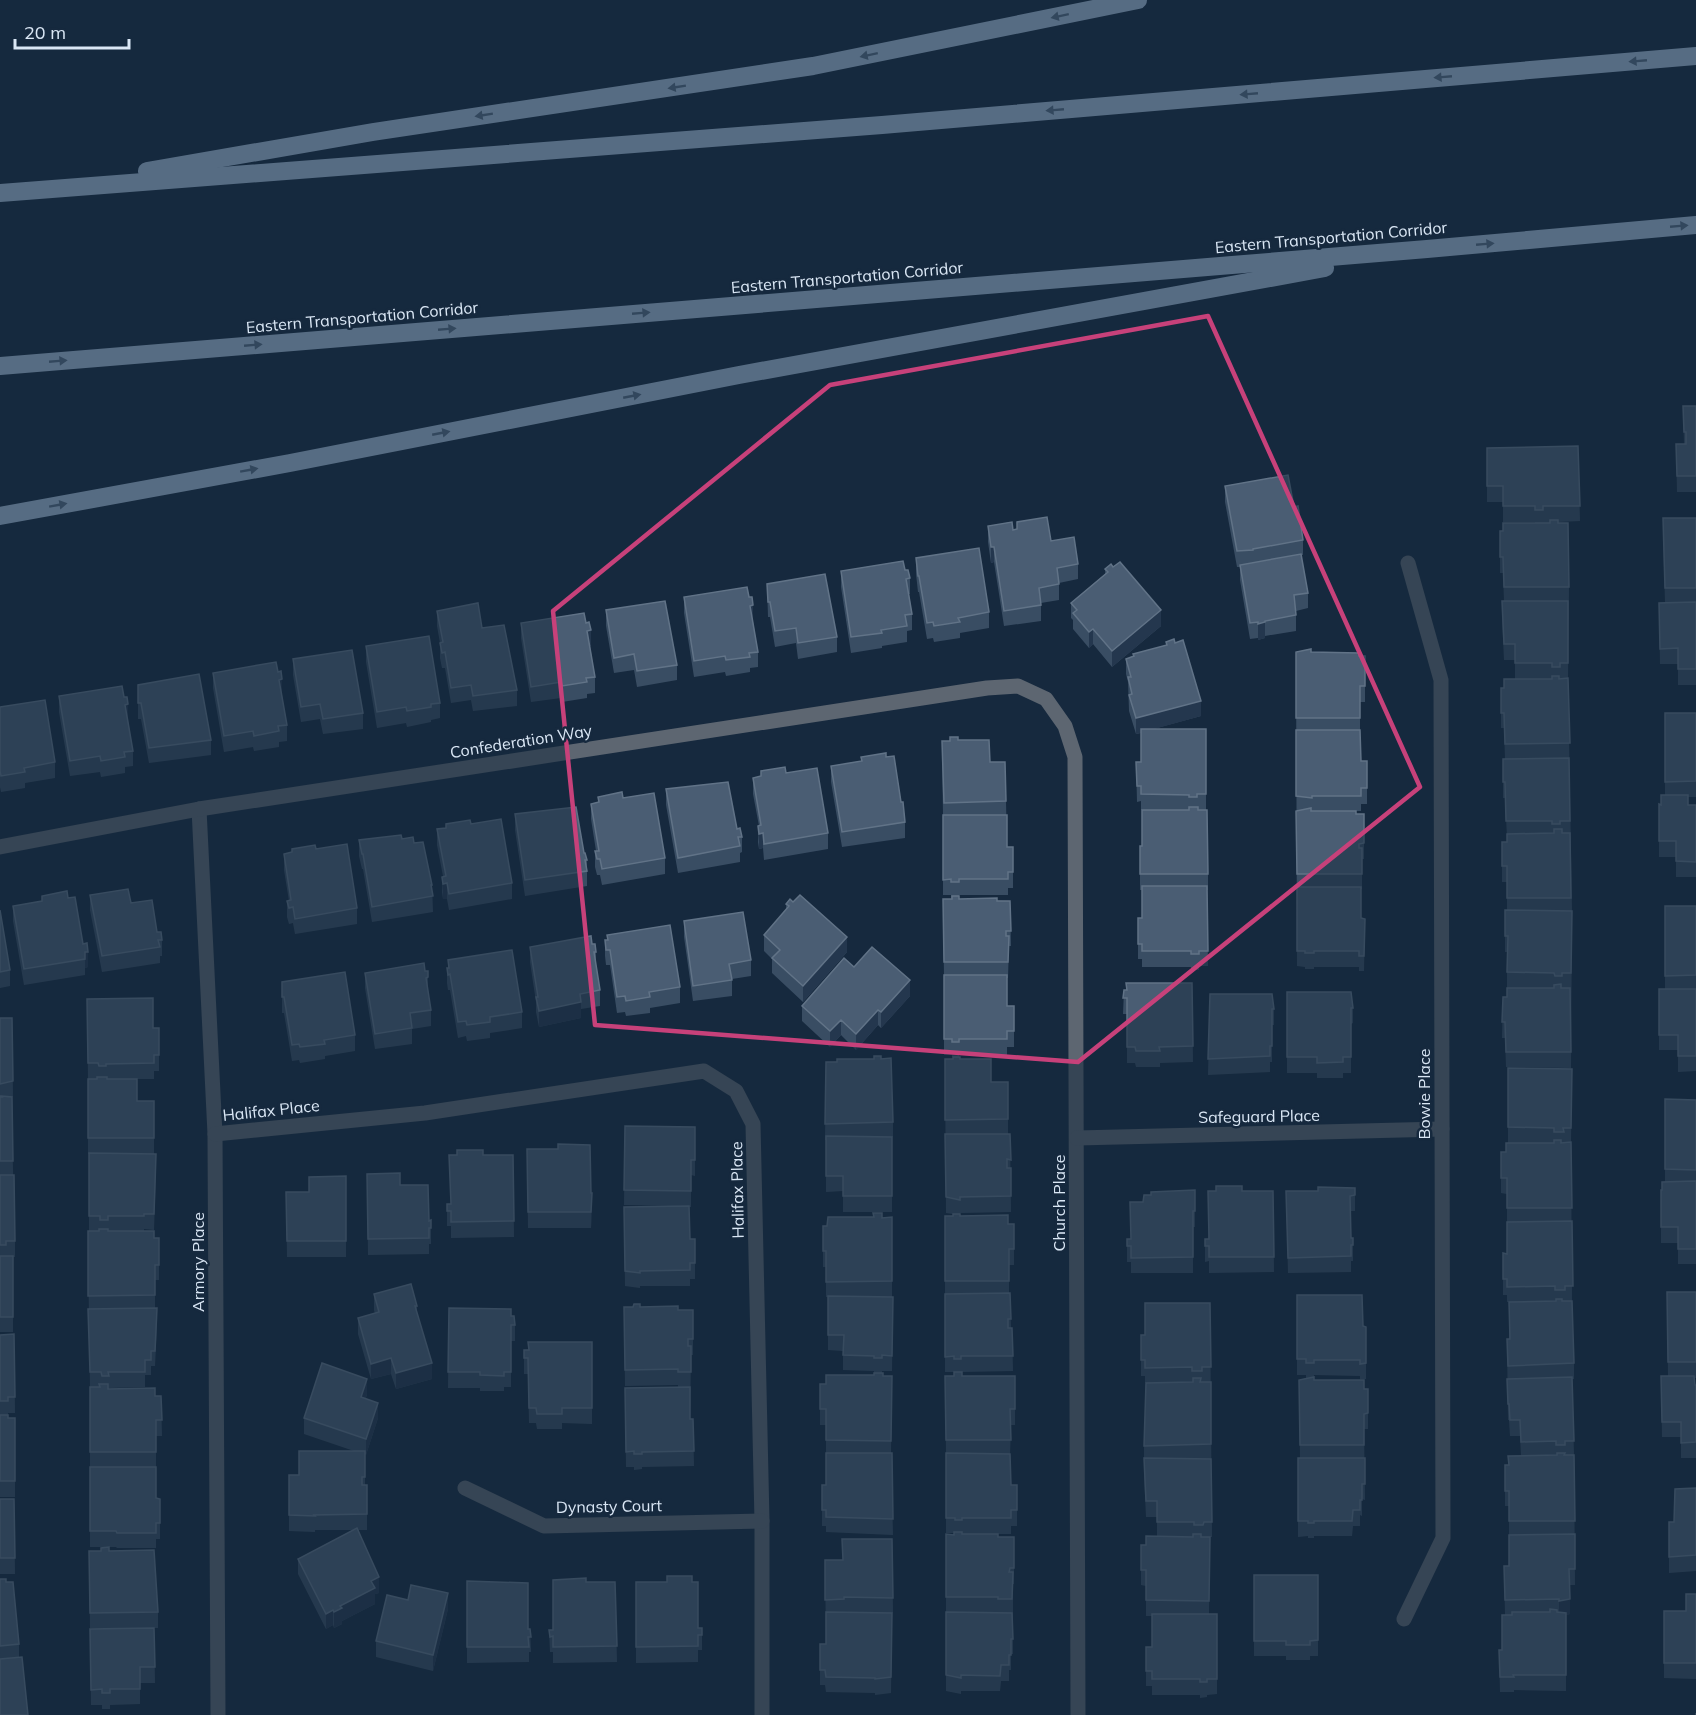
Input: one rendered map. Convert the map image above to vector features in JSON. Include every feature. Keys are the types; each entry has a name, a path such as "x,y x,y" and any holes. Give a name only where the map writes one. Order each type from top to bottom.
{"highway":[{"path":"36,190 373,132 813,66 1138,0"},
{"path":"0,193 894,124 1696,56"},
{"name":"Eastern Transportation Corridor","path":"0,366 1696,225"},
{"path":"0,516 290,463 740,375 1427,249"}],"street":[{"name":"Bowie Place","path":"1404,1619 1443,1538 1441,680 1408,563"},
{"name":"Confederation Way","path":"0,847 199,809 987,688 1018,686 1046,699"},
{"name":"Church Place","path":"1046,699 1065,726 1075,757 1078,1715"},
{"name":"Armory Place","path":"199,809 215,1134 218,1715"},
{"name":"Halifax Place","path":"215,1134 425,1113 704,1071 736,1091 753,1124 762,1521 762,1715"},
{"name":"Safeguard Place","path":"1077,1138 1442,1129"},
{"name":"Dynasty Court","path":"465,1488 544,1526 762,1521"}],"highlighted area":[{"path":"1208,316 1420,787 1078,1062 595,1025 553,611 830,385"}],"building":[{"path":"1683,406 1696,406 1696,476 1677,476 1676,444 1686,444"},
{"path":"1578,446 1580,506 1543,506 1543,510 1535,510 1535,506 1503,506 1503,486 1487,486 1487,448"},
{"path":"1288,475 1294,507 1298,506 1303,540 1237,551 1225,486"},
{"path":"1047,517 1051,541 1074,537 1078,564 1057,568 1059,584 1039,588 1041,605 1004,611 994,547 991,547 988,526 1012,522 1013,530 1017,529 1017,522"},
{"path":"1663,518 1696,518 1696,588 1665,588"},
{"path":"1550,520 1568,523 1569,587 1504,587 1503,557 1500,557 1500,531 1503,531 1503,523 1550,523"},
{"path":"979,548 989,612 958,618 960,622 934,626 933,622 927,623 916,558"},
{"path":"1301,554 1308,593 1294,595 1296,615 1258,624 1258,622 1250,623 1240,565"},
{"path":"903,561 910,578 906,579 912,614 905,615 907,626 881,630 882,633 851,637 841,571"},
{"path":"1120,562 1161,610 1112,651 1093,629 1089,632 1073,613 1077,610 1071,603 1108,572 1105,569 1111,564 1113,567"},
{"path":"825,574 837,637 798,643 796,628 775,631 770,602 768,602 767,584"},
{"path":"747,587 749,597 752,597 753,605 750,606 758,652 749,653 750,657 726,660 725,656 694,661 684,597"},
{"path":"665,601 677,665 637,671 634,654 614,658 606,610"},
{"path":"1502,601 1568,601 1568,663 1560,663 1560,667 1552,667 1552,663 1515,663 1515,644 1504,644"},
{"path":"1696,602 1696,669 1678,669 1678,648 1660,649 1659,603"},
{"path":"478,603 482,628 504,625 517,690 473,696 471,685 451,688 445,652 442,653 440,643 443,642 437,611"},
{"path":"584,613 586,623 589,622 591,630 587,631 595,677 586,678 587,682 562,686 561,682 531,687 521,623"},
{"path":"429,636 440,703 407,711 406,707 377,712 366,646"},
{"path":"1174,639 1175,643 1183,640 1201,701 1136,718 1129,695 1132,694 1128,677 1131,677 1126,659 1134,656 1133,654 1167,645 1166,642"},
{"path":"1311,649 1311,652 1359,653 1359,656 1365,656 1365,686 1360,686 1360,718 1296,718 1296,652"},
{"path":"352,650 363,713 323,719 320,704 301,707 293,659"},
{"path":"276,662 278,672 281,671 282,679 279,680 287,725 278,726 279,731 254,736 253,731 224,736 213,673"},
{"path":"199,674 211,740 149,748 141,703 138,703 138,685"},
{"path":"1552,676 1559,676 1559,679 1568,678 1570,743 1505,744 1504,713 1501,713 1501,688 1504,688 1504,679 1552,679"},
{"path":"122,686 124,697 127,697 128,704 125,705 133,751 124,752 125,757 101,761 100,756 70,761 59,696"},
{"path":"45,700 55,762 24,768 25,772 1,776 0,707"},
{"path":"1665,713 1696,713 1696,781 1665,782"},
{"path":"1141,729 1206,729 1206,794 1189,797 1189,795 1141,794 1141,786 1137,786 1136,762 1141,762"},
{"path":"1296,730 1360,730 1361,761 1367,761 1367,788 1361,788 1361,796 1312,796 1312,798 1296,796"},
{"path":"950,737 958,737 958,740 989,740 990,762 1005,762 1006,801 944,803 942,741 950,741"},
{"path":"886,753 886,757 894,756 905,822 842,832 831,766 862,761 861,757"},
{"path":"1569,758 1570,821 1552,824 1552,821 1506,821 1503,759"},
{"path":"785,767 786,773 817,768 828,833 764,844 763,833 759,834 758,826 761,825 753,778 761,776 761,771"},
{"path":"728,782 737,829 740,828 742,837 738,837 740,846 678,858 666,789"},
{"path":"622,792 623,798 654,793 665,858 602,869 595,851 599,851 591,804 599,802 598,797"},
{"path":"1661,795 1688,795 1688,805 1696,805 1696,862 1676,861 1676,841 1659,841"},
{"path":"576,807 587,860 585,860 587,871 525,880 515,814"},
{"path":"1189,807 1207,810 1208,874 1140,874 1142,810 1189,810"},
{"path":"1311,808 1311,811 1356,811 1356,814 1364,814 1364,843 1359,844 1359,848 1362,848 1362,874 1297,874 1296,811"},
{"path":"943,815 1007,815 1007,847 1013,847 1013,872 1008,872 1008,879 959,879 959,882 951,882 951,879 943,880"},
{"path":"501,819 512,883 449,894 447,883 443,884 442,877 446,876 437,829 446,828 446,824 470,820 471,824"},
{"path":"1554,829 1562,829 1562,833 1570,833 1571,898 1507,898 1507,866 1502,866 1502,842 1507,842 1507,834 1554,833"},
{"path":"401,835 402,839 413,837 414,843 423,842 433,896 372,907 359,840"},
{"path":"347,844 357,908 295,919 293,907 289,908 287,901 291,900 284,854 292,852 292,849 315,845 316,849"},
{"path":"1142,886 1207,886 1208,951 1191,954 1191,951 1142,951 1142,944 1138,944 1138,918 1142,918"},
{"path":"1297,887 1361,887 1361,918 1365,919 1364,956 1359,956 1359,951 1305,953 1305,951 1297,951"},
{"path":"128,889 131,903 152,900 157,932 161,932 162,940 158,940 160,947 102,956 90,895"},
{"path":"67,891 68,898 75,897 83,944 87,943 88,952 85,952 85,959 24,969 13,906 42,901 42,896"},
{"path":"800,895 847,937 803,986 772,958 780,950 764,935 789,906 786,904 790,899 793,902"},
{"path":"952,896 959,896 959,899 997,898 997,901 1010,901 1011,931 1006,931 1006,936 1009,936 1008,962 944,962 943,899 952,899"},
{"path":"1665,906 1696,906 1696,975 1665,976"},
{"path":"0,910 10,970 0,972"},
{"path":"1505,910 1572,911 1571,973 1555,976 1554,973 1507,972 1508,936 1505,936"},
{"path":"743,912 751,960 729,964 732,980 693,986 684,921"},
{"path":"670,925 680,987 649,992 650,997 626,1001 625,996 617,997 610,950 606,950 607,935"},
{"path":"591,936 592,944 595,944 596,952 594,952 600,990 580,994 581,1002 539,1011 530,947"},
{"path":"872,947 910,980 881,1012 878,1010 856,1034 841,1020 830,1031 802,1006 844,958 854,967"},
{"path":"512,950 522,1012 490,1017 490,1022 467,1025 466,1021 458,1022 450,974 448,975 448,960"},
{"path":"424,963 425,971 428,971 426,978 431,1010 410,1013 412,1028 375,1034 365,973"},
{"path":"345,972 355,1035 324,1040 325,1044 300,1047 299,1044 292,1045 284,997 282,997 282,982"},
{"path":"944,975 1007,975 1007,1006 1014,1006 1014,1031 1007,1031 1007,1039 959,1039 959,1042 952,1042 952,1039 944,1039"},
{"path":"1126,983 1192,983 1193,1046 1159,1047 1160,1051 1136,1051 1135,1047 1127,1047 1127,998 1123,998 1124,990 1127,990"},
{"path":"1561,984 1561,988 1570,988 1571,1052 1506,1052 1505,1022 1502,1022 1503,997 1507,997 1507,988 1554,988 1554,985"},
{"path":"1659,989 1696,989 1696,1056 1678,1056 1678,1035 1659,1035"},
{"path":"1287,992 1351,992 1353,1008 1351,1008 1351,1057 1343,1057 1343,1062 1317,1063 1317,1057 1287,1057"},
{"path":"1210,994 1272,994 1274,1009 1272,1009 1270,1056 1208,1059"},
{"path":"153,998 153,1028 159,1028 159,1055 154,1055 154,1063 99,1066 98,1063 88,1063 87,999"},
{"path":"0,1018 12,1018 13,1081 0,1084"},
{"path":"874,1056 881,1056 881,1059 891,1058 893,1122 825,1124 826,1062 837,1062 837,1059 874,1059"},
{"path":"953,1057 991,1059 991,1082 1008,1082 1008,1119 945,1120 945,1059 953,1059"},
{"path":"1508,1068 1572,1069 1571,1128 1563,1128 1564,1132 1554,1132 1554,1128 1508,1127"},
{"path":"97,1077 137,1079 137,1101 154,1101 154,1138 88,1138 88,1079 97,1079"},
{"path":"1,1096 12,1097 13,1161 0,1161"},
{"path":"1665,1099 1696,1100 1696,1170 1665,1169"},
{"path":"625,1126 695,1127 695,1160 691,1160 691,1191 624,1190"},
{"path":"945,1134 1010,1134 1011,1160 1007,1159 1007,1168 1011,1168 1011,1196 960,1197 960,1200 946,1197"},
{"path":"826,1136 892,1137 892,1196 843,1196 843,1176 826,1176"},
{"path":"1554,1140 1561,1140 1561,1143 1571,1142 1572,1208 1507,1208 1507,1178 1501,1178 1501,1152 1506,1152 1506,1143 1554,1143"},
{"path":"558,1144 590,1145 591,1212 528,1212 527,1149 558,1149"},
{"path":"457,1150 483,1150 483,1155 513,1155 514,1221 451,1222 451,1211 447,1211 447,1204 451,1204 449,1155 457,1155"},
{"path":"89,1153 156,1154 154,1214 108,1216 108,1220 100,1220 100,1216 89,1216"},
{"path":"400,1173 400,1185 428,1185 429,1221 431,1220 429,1238 368,1239 367,1174"},
{"path":"0,1175 14,1175 15,1241 6,1241 6,1245 0,1245"},
{"path":"346,1176 346,1241 287,1241 286,1192 309,1192 309,1177"},
{"path":"1696,1181 1696,1249 1678,1249 1678,1227 1661,1227 1662,1182"},
{"path":"1216,1186 1242,1186 1242,1191 1273,1191 1274,1257 1209,1257 1209,1246 1205,1246 1205,1239 1209,1239 1208,1191 1216,1191"},
{"path":"1318,1187 1355,1188 1355,1195 1350,1196 1351,1238 1353,1238 1351,1256 1288,1258 1286,1191 1318,1191"},
{"path":"1195,1190 1193,1257 1131,1258 1131,1246 1127,1246 1127,1239 1131,1239 1130,1202 1143,1202 1144,1195 1151,1195 1151,1192"},
{"path":"689,1206 690,1239 695,1239 695,1263 690,1263 690,1270 640,1271 640,1273 625,1271 624,1207"},
{"path":"873,1213 882,1213 882,1218 892,1217 892,1281 826,1282 823,1226 827,1226 828,1217 874,1217"},
{"path":"953,1214 960,1214 960,1216 1008,1215 1008,1224 1014,1224 1014,1249 1009,1249 1009,1281 945,1281 945,1216 953,1216"},
{"path":"1572,1221 1573,1286 1565,1286 1565,1290 1555,1290 1555,1286 1507,1287 1507,1279 1503,1279 1503,1253 1507,1254 1507,1222"},
{"path":"99,1229 154,1231 154,1238 159,1238 159,1265 155,1265 155,1295 88,1296 88,1231 99,1231"},
{"path":"0,1256 13,1256 13,1317 0,1317"},
{"path":"411,1284 432,1363 396,1373 391,1358 371,1364 358,1318 379,1312 374,1294"},
{"path":"1667,1292 1696,1292 1696,1362 1668,1362"},
{"path":"1010,1293 1011,1319 1008,1319 1008,1328 1012,1328 1013,1356 961,1356 961,1359 954,1359 954,1356 945,1357 945,1294"},
{"path":"1297,1295 1362,1295 1363,1326 1366,1327 1366,1363 1360,1364 1360,1360 1314,1360 1314,1363 1306,1363 1306,1359 1297,1359"},
{"path":"828,1296 893,1297 892,1356 882,1355 882,1358 874,1358 874,1356 843,1355 844,1335 828,1335"},
{"path":"1556,1299 1572,1301 1574,1363 1508,1366 1509,1302 1556,1301"},
{"path":"1145,1303 1210,1303 1211,1367 1202,1367 1202,1371 1192,1371 1192,1367 1145,1368 1145,1360 1141,1360 1141,1335 1145,1335"},
{"path":"634,1304 640,1304 640,1307 678,1306 678,1310 693,1310 693,1339 688,1339 688,1346 691,1346 691,1372 678,1372 678,1369 625,1370 624,1307 633,1307"},
{"path":"157,1308 155,1351 151,1351 151,1360 145,1360 145,1372 108,1372 109,1376 102,1376 101,1372 90,1372 88,1309"},
{"path":"449,1308 511,1309 515,1325 511,1325 511,1372 504,1372 504,1376 480,1375 480,1372 448,1372"},
{"path":"14,1334 15,1397 8,1397 8,1401 0,1401 0,1335"},
{"path":"528,1342 592,1342 592,1408 562,1408 562,1414 537,1414 536,1408 529,1408 528,1358 524,1358 524,1350 529,1350"},
{"path":"322,1363 367,1379 361,1397 378,1403 366,1439 304,1418"},
{"path":"954,1372 962,1372 962,1376 1015,1376 1015,1409 1010,1409 1011,1440 946,1440 945,1376 954,1376"},
{"path":"874,1373 892,1376 891,1441 826,1440 826,1409 820,1409 820,1384 826,1384 826,1375 874,1375"},
{"path":"1661,1376 1694,1376 1696,1442 1681,1443 1681,1422 1662,1422"},
{"path":"1314,1377 1314,1380 1364,1380 1364,1389 1368,1389 1368,1413 1364,1414 1364,1445 1300,1445 1299,1380"},
{"path":"1572,1377 1574,1441 1565,1441 1565,1445 1556,1445 1556,1441 1521,1442 1520,1420 1510,1420 1507,1379"},
{"path":"1193,1378 1201,1378 1200,1382 1211,1382 1211,1444 1144,1446 1146,1383 1193,1382"},
{"path":"99,1384 108,1384 108,1389 155,1388 155,1396 161,1396 162,1420 156,1420 156,1452 90,1452 90,1387 100,1387"},
{"path":"690,1387 690,1419 693,1419 694,1451 642,1452 642,1454 634,1454 634,1451 626,1452 625,1388"},
{"path":"0,1415 15,1418 15,1481 0,1481"},
{"path":"299,1451 365,1451 365,1477 362,1477 362,1485 367,1485 367,1514 289,1515 289,1475 299,1475"},
{"path":"826,1453 892,1453 893,1519 826,1517 826,1510 822,1510 822,1485 826,1485"},
{"path":"946,1453 1010,1454 1011,1485 1017,1485 1017,1510 1011,1510 1011,1518 955,1520 955,1518 946,1518"},
{"path":"1557,1453 1574,1455 1575,1521 1509,1521 1509,1491 1505,1491 1505,1465 1509,1465 1508,1456 1557,1455"},
{"path":"1144,1458 1211,1459 1212,1522 1194,1525 1194,1522 1157,1522 1157,1501 1146,1501"},
{"path":"1298,1458 1365,1458 1365,1484 1362,1484 1360,1510 1353,1510 1352,1521 1308,1523 1308,1521 1298,1521"},
{"path":"90,1467 156,1467 156,1498 160,1499 160,1523 156,1523 156,1533 90,1531"},
{"path":"1696,1488 1696,1555 1669,1557 1669,1522 1674,1522 1675,1489"},
{"path":"0,1499 14,1499 15,1558 0,1558"},
{"path":"357,1528 379,1577 371,1581 375,1588 340,1606 342,1608 326,1614 298,1559"},
{"path":"954,1532 1014,1537 1014,1568 1010,1568 1009,1572 1013,1572 1012,1599 946,1597 946,1534 954,1535"},
{"path":"1193,1534 1210,1537 1209,1601 1146,1600 1146,1570 1141,1570 1141,1545 1146,1545 1146,1536 1193,1537"},
{"path":"1575,1534 1575,1569 1569,1569 1570,1599 1559,1601 1559,1599 1505,1600 1504,1566 1509,1566 1509,1535"},
{"path":"842,1539 892,1539 893,1598 844,1597 844,1599 825,1600 825,1560 843,1560"},
{"path":"109,1547 109,1551 154,1550 158,1612 90,1613 89,1551 101,1551 101,1548"},
{"path":"1254,1575 1318,1575 1318,1640 1310,1641 1310,1645 1286,1645 1286,1641 1254,1641"},
{"path":"667,1576 692,1576 692,1582 698,1582 698,1628 702,1628 702,1635 698,1635 698,1646 636,1647 636,1582 667,1582"},
{"path":"586,1578 586,1582 615,1582 617,1646 553,1647 553,1636 550,1637 549,1630 553,1630 553,1580"},
{"path":"0,1579 13,1582 19,1644 0,1646"},
{"path":"467,1581 528,1583 528,1629 530,1629 531,1637 528,1637 529,1647 467,1647"},
{"path":"411,1585 448,1593 433,1655 376,1641 387,1595 408,1600"},
{"path":"1686,1594 1696,1594 1696,1663 1664,1663 1664,1611 1686,1611"},
{"path":"1550,1609 1566,1613 1566,1675 1500,1677 1499,1650 1502,1650 1502,1615 1512,1615 1512,1612 1550,1612"},
{"path":"826,1612 892,1613 891,1677 875,1679 826,1677 825,1670 820,1670 820,1644 826,1644"},
{"path":"946,1612 1012,1613 1011,1655 1009,1655 1009,1665 1001,1665 1000,1676 961,1675 961,1678 946,1675"},
{"path":"1152,1614 1217,1614 1217,1679 1200,1682 1200,1679 1152,1679 1152,1671 1146,1671 1146,1647 1152,1647"},
{"path":"154,1628 155,1667 140,1667 140,1689 110,1689 110,1693 102,1693 102,1689 91,1690 90,1629"},
{"path":"22,1657 28,1715 0,1715 0,1659"}]}
